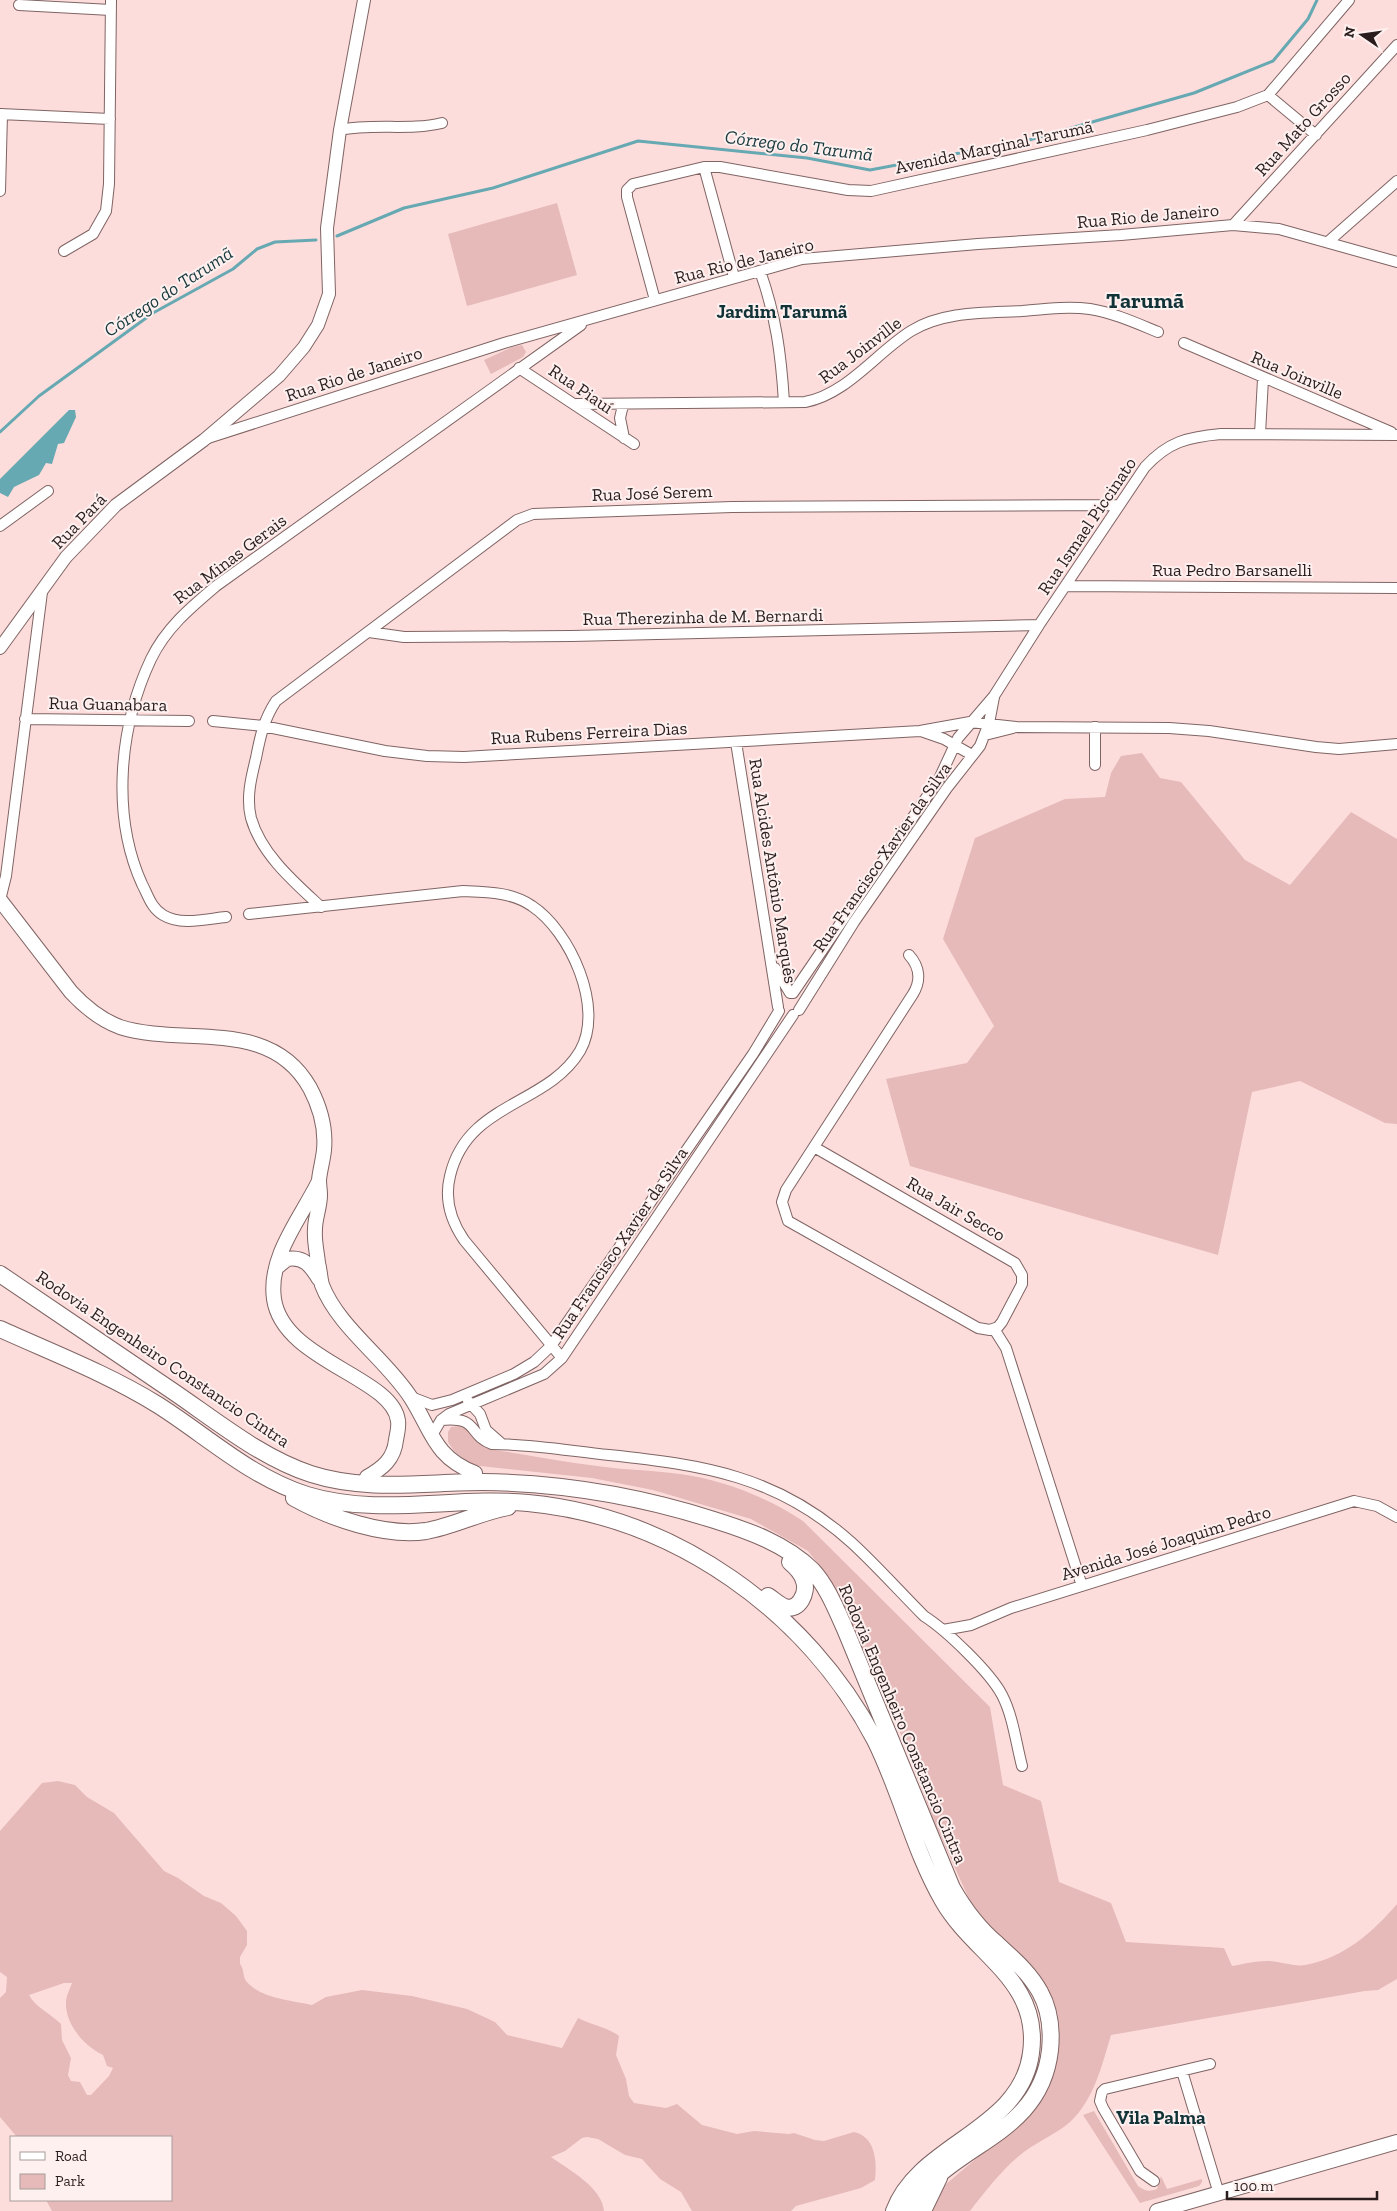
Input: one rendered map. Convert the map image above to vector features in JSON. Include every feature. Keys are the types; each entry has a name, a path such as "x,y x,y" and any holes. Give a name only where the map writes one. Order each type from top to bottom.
{"main road":[{"path":"0,900 71,992 84,1006 98,1016 120,1026 142,1031 217,1036 248,1042 277,1055 298,1071 310,1088 320,1112 324,1148 315,1228 322,1284"},
{"path":"319,1180 281,1250 274,1280 274,1300 279,1316 290,1332 303,1345 372,1388 387,1400 394,1411 398,1421 396,1443 392,1457 380,1470 367,1477"},
{"path":"276,1268 287,1259 300,1259 307,1262 336,1310 411,1397 431,1437 445,1456 460,1467 475,1473"},
{"name":"Rodovia Engenheiro Constancio Cintra","path":"0,1274 168,1388 275,1459 292,1468 335,1481 382,1485 479,1482 536,1484 616,1495 699,1516 750,1532 769,1540 812,1570 832,1601 845,1629 952,1888 976,1922 1020,1965 1041,1993 1048,2013 1051,2037 1048,2064 1044,2080 1036,2096 1016,2118 942,2172 917,2198 910,2211"},
{"path":"0,1284 109,1357 138,1368"},
{"path":"0,1322 117,1373 160,1397 234,1450 274,1473 310,1488 381,1507"},
{"name":"Rodovia Engenheiro Constancio Cintra","path":"0,1329 105,1376 158,1405 250,1469 269,1479 318,1498 381,1507 483,1501 529,1503 563,1508 610,1520 687,1551 761,1600 796,1631 842,1686 876,1744 931,1877 943,1901 967,1934 1009,1975 1023,1998 1031,2020 1031,2057 1025,2075 1015,2093 1002,2108 923,2169 906,2188 894,2211"},
{"path":"168,1388 212,1411 287,1458 319,1469 367,1477 475,1473 572,1481 594,1486 616,1495 722,1529 768,1548 787,1559 797,1568 805,1582 804,1597 796,1606 785,1607 706,1553 638,1521 576,1504 557,1501 529,1503 503,1508 427,1530 410,1532 336,1518 290,1496 269,1479"},
{"path":"1157,2211 1397,2142"},
{"path":"924,2211 942,2172"}],"street":[{"name":"Rua Pará","path":"0,648 66,557 116,506 204,440 279,376 304,348 318,325 329,294 327,228 340,130 364,0"},
{"name":"Avenida Marginal Tarumã","path":"654,300 627,197 627,190 633,184 704,167 720,167 848,190 871,190 1147,130 1237,107 1268,95 1349,0"},
{"path":"19,5 111,5 109,184 106,211 93,234 64,251"},
{"name":"Rua Mato Grosso","path":"1233,225 1397,45"},
{"path":"1268,95 1316,135"},
{"path":"0,191 1,114 110,119"},
{"path":"340,130 357,126 422,126 442,123"},
{"path":"704,167 734,277"},
{"path":"1329,242 1397,182"},
{"name":"Rua Rio de Janeiro","path":"204,440 504,343 734,277 802,260 978,244 1233,225 1279,229 1397,262"},
{"path":"760,271 772,303 781,355 784,402"},
{"name":"Rua Joinville","path":"576,404 805,402 821,399 841,386 912,330 932,322 964,315 1070,308 1091,309 1122,317 1158,332"},
{"name":"Rua Minas Gerais","path":"226,917 186,922 163,915 153,906 135,868 126,830 122,794 130,720 151,659 164,636 182,614 216,586 588,320"},
{"name":"Rua Joinville","path":"1184,343 1262,379 1397,435"},
{"name":"Rua Piauí","path":"519,368 634,444"},
{"path":"1260,434 1262,379"},
{"name":"Rua Piauí","path":"623,405 620,418 624,438"},
{"name":"Rua Ismael Piccinato","path":"970,722 994,696 1119,505 1145,467 1158,453 1174,443 1193,437 1260,434 1397,435"},
{"path":"0,526 48,492"},
{"name":"Rua José Serem","path":"321,907 293,881 274,858 251,818 249,785 268,712 276,702 517,520 533,514 732,507 1119,505"},
{"name":"Rua Pedro Barsanelli","path":"1067,586 1397,588"},
{"path":"0,900 6,876 42,592"},
{"name":"Rua Therezinha de M. Bernardi","path":"369,632 404,638 1040,625"},
{"name":"Rua Ismael Piccinato","path":"989,723 994,696"},
{"name":"Rua Guanabara","path":"25,719 189,721"},
{"path":"213,721 263,726"},
{"name":"Rua Rubens Ferreira Dias","path":"263,726 385,751 427,756 464,757 736,742 920,730 970,722 989,723"},
{"name":"Rua Francisco Xavier da Silva","path":"791,993 939,779 958,738 970,722"},
{"path":"989,723 1016,727 1169,728 1209,731 1340,749 1397,744"},
{"name":"Rua Francisco Xavier da Silva","path":"441,1420 449,1414 471,1404 544,1374 562,1358 817,981 865,906 972,755 985,735 989,723"},
{"path":"985,735 1016,727"},
{"path":"1095,727 1095,764"},
{"path":"920,730 944,739 972,755"},
{"name":"Rua Alcides Antônio Marquês","path":"736,742 779,1009"},
{"path":"248,914 463,891 488,892 512,896 531,905 547,918 566,945 582,976 587,998 587,1030 581,1049 569,1067 544,1085 481,1124 462,1145 453,1162 448,1182 447,1200 456,1228 464,1240 562,1358"},
{"path":"909,955 918,969 919,980 916,990 783,1196 782,1209 788,1221 978,1328 986,1331 994,1329 1006,1348 1082,1586"},
{"path":"772,962 791,993 800,1002 796,1012 786,1015 779,1009 780,997 791,993"},
{"path":"805,974 817,981"},
{"name":"Rua Francisco Xavier da Silva","path":"411,1397 432,1405 460,1397 514,1374 534,1362 551,1346 753,1054 779,1009"},
{"name":"Rua Jair Secco","path":"814,1147 1015,1263 1022,1275 1021,1289 1002,1322 994,1329"},
{"path":"480,1414 492,1395"},
{"path":"460,1397 471,1404 480,1414 486,1430 502,1444"},
{"path":"431,1437 441,1420 461,1419 468,1422 486,1442 676,1462 717,1470 758,1484 798,1504 836,1529 853,1544 924,1616 943,1630 993,1681 1002,1696 1022,1766"},
{"name":"Avenida José Joaquim Pedro","path":"943,1630 971,1625 1012,1608 1354,1501 1377,1506 1397,1517"},
{"path":"1154,2181 1140,2171 1103,2108 1100,2095 1105,2089 1210,2064"},
{"path":"1182,2072 1219,2194"}],"green space":[{"path":"557,203 577,275 467,306 448,234"},
{"path":"522,345 526,352 523,357 491,374 484,360 512,347"},
{"path":"1142,753 1160,778 1181,782 1245,860 1290,885 1351,812 1397,839 1397,1124 1385,1123 1300,1081 1252,1092 1218,1255 910,1166 886,1079 967,1063 994,1026 943,939 975,838 1065,799 1105,797 1111,773 1121,756"},
{"path":"460,1426 495,1450 584,1464 680,1474 713,1480 759,1497 803,1521 990,1707 1003,1785 1041,1801 1059,1882 1111,1903 1126,1942 1224,1948 1232,1966 1267,1961 1305,1965 1319,1962 1345,1950 1368,1934 1397,1904 1397,1979 1378,1990 1111,2035 1091,2093 1070,2122 1025,2151 1012,2162 970,2211 929,2211 933,2199 945,2185 1038,2106 1049,2083 1057,2029 1052,1997 1039,1976 986,1924 970,1901 935,1824 892,1711 828,1577 808,1551 751,1519 653,1490 592,1478 471,1465 454,1451 448,1442 448,1432 451,1427"},
{"path":"58,1781 75,1785 87,1797 114,1813 164,1871 204,1896 221,1903 236,1916 247,1931 247,1945 240,1957 245,1980 253,1988 261,1992 277,1998 312,2005 326,1997 362,1990 412,1996 467,2009 495,2022 507,2035 562,2048 578,2018 610,2030 619,2036 616,2055 626,2079 629,2096 634,2103 666,2108 677,2104 702,2125 737,2134 754,2131 794,2133 824,2141 854,2132 867,2139 874,2151 875,2180 861,2188 796,2206 791,2211 692,2211 681,2192 660,2179 642,2159 625,2155 598,2139 587,2137 582,2138 565,2151 551,2157 575,2173 591,2187 602,2202 604,2211 52,2211 47,2201 172,2201 172,2136 16,2136 0,2117 0,1998 6,1992 7,1977 0,1972 0,1831 42,1783","holes":["64,1983 72,1983 67,1995 67,2010 72,2026 89,2046 103,2055 107,2066 113,2068 109,2076 91,2095 87,2095 80,2082 71,2081 68,2075 71,2058 62,2040 61,2024 39,2007 29,1995"]},
{"path":"1094,2111 1140,2188 1149,2191 1157,2189 1161,2176 1167,2189 1202,2179 1202,2182 1199,2186 1140,2203 1083,2115"}],"water":[{"path":"69,410 75,410 76,417 64,443 58,444 52,464 46,463 39,475 14,487 8,497 0,493 0,479"}],"waterway":[{"name":"Córrego do Tarumã","path":"337,236 404,208 493,188 638,141 807,158 870,170 1029,140 1194,93 1273,61 1308,19 1317,0"},
{"name":"Córrego do Tarumã","path":"0,432 39,396 153,313 233,269 257,249 275,242 316,240"}],"district":[{"name":"Tarumã","path":"1145,300"},
{"name":"Jardim Tarumã","path":"782,311"},
{"name":"Vila Palma","path":"1161,2117"}]}
